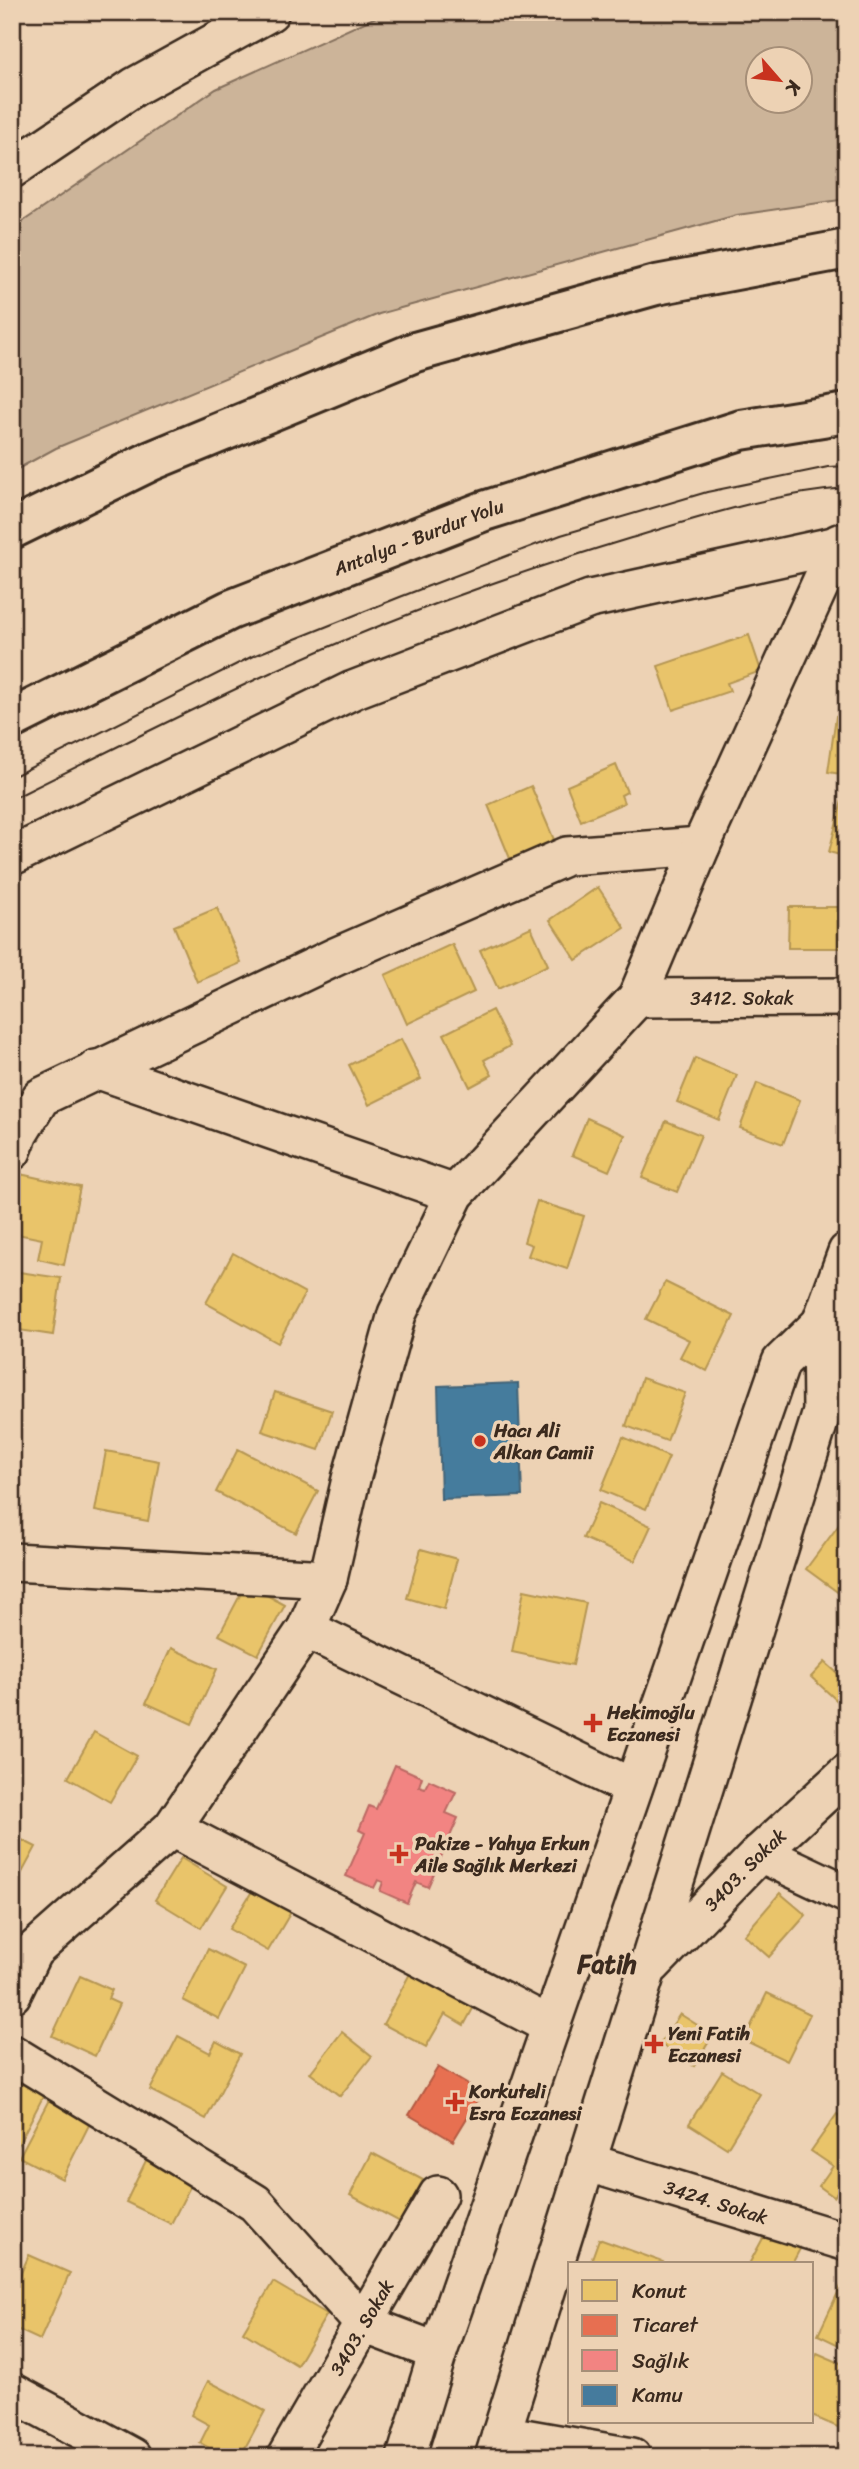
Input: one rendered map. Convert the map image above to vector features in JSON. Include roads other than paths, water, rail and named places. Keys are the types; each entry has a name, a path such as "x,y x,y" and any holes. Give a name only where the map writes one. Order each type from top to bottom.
{"highway":[{"path":"12,529 150,461 415,352 656,285 847,249"},
{"name":"Antalya - Burdur Yolu","path":"12,719 230,610 484,511 741,430 847,413"}],"street":[{"path":"12,169 134,88 270,12"},
{"path":"12,1994 23,1949 172,1828 306,1629 328,1579 351,1479 397,1314 455,1194 637,998 701,846 843,543"},
{"path":"12,856 353,690 578,603 843,543"},
{"path":"12,1151 19,1133 41,1097 335,957 567,856 701,846"},
{"name":"3412. Sokak","path":"637,998 847,997"},
{"path":"96,1069 455,1194"},
{"path":"632,2457 497,2445 822,1412 821,1323 847,1252"},
{"path":"406,2457 438,2351 781,1362 821,1323"},
{"path":"12,1562 328,1579"},
{"path":"306,1629 634,1788"},
{"name":"3403. Sokak","path":"646,1971 760,1853 847,1773"},
{"path":"172,1828 551,2026"},
{"path":"760,1853 847,1894"},
{"path":"12,2054 255,2203 364,2324 438,2351"},
{"name":"3424. Sokak","path":"586,2162 847,2242"},
{"name":"3403. Sokak","path":"286,2457 439,2196"},
{"path":"12,2392 132,2457"}],"tram line":[{"path":"12,777 253,656 561,535 707,492 828,467 847,466"},
{"path":"12,799 259,678 443,601 584,553 711,514 765,500 847,488"}],"place":[{"name":"Hacı Ali Alkan Camii","path":"480,1441"},
{"name":"Hekimoğlu Eczanesi","path":"593,1723"},
{"name":"Pakize - Yahya Erkun Aile Sağlık Merkezi","path":"399,1854"},
{"name":"Yeni Fatih Eczanesi","path":"654,2044"},
{"name":"Korkuteli Esra Eczanesi","path":"455,2102"}],"district":[{"name":"Fatih","path":"607,1964"}]}
